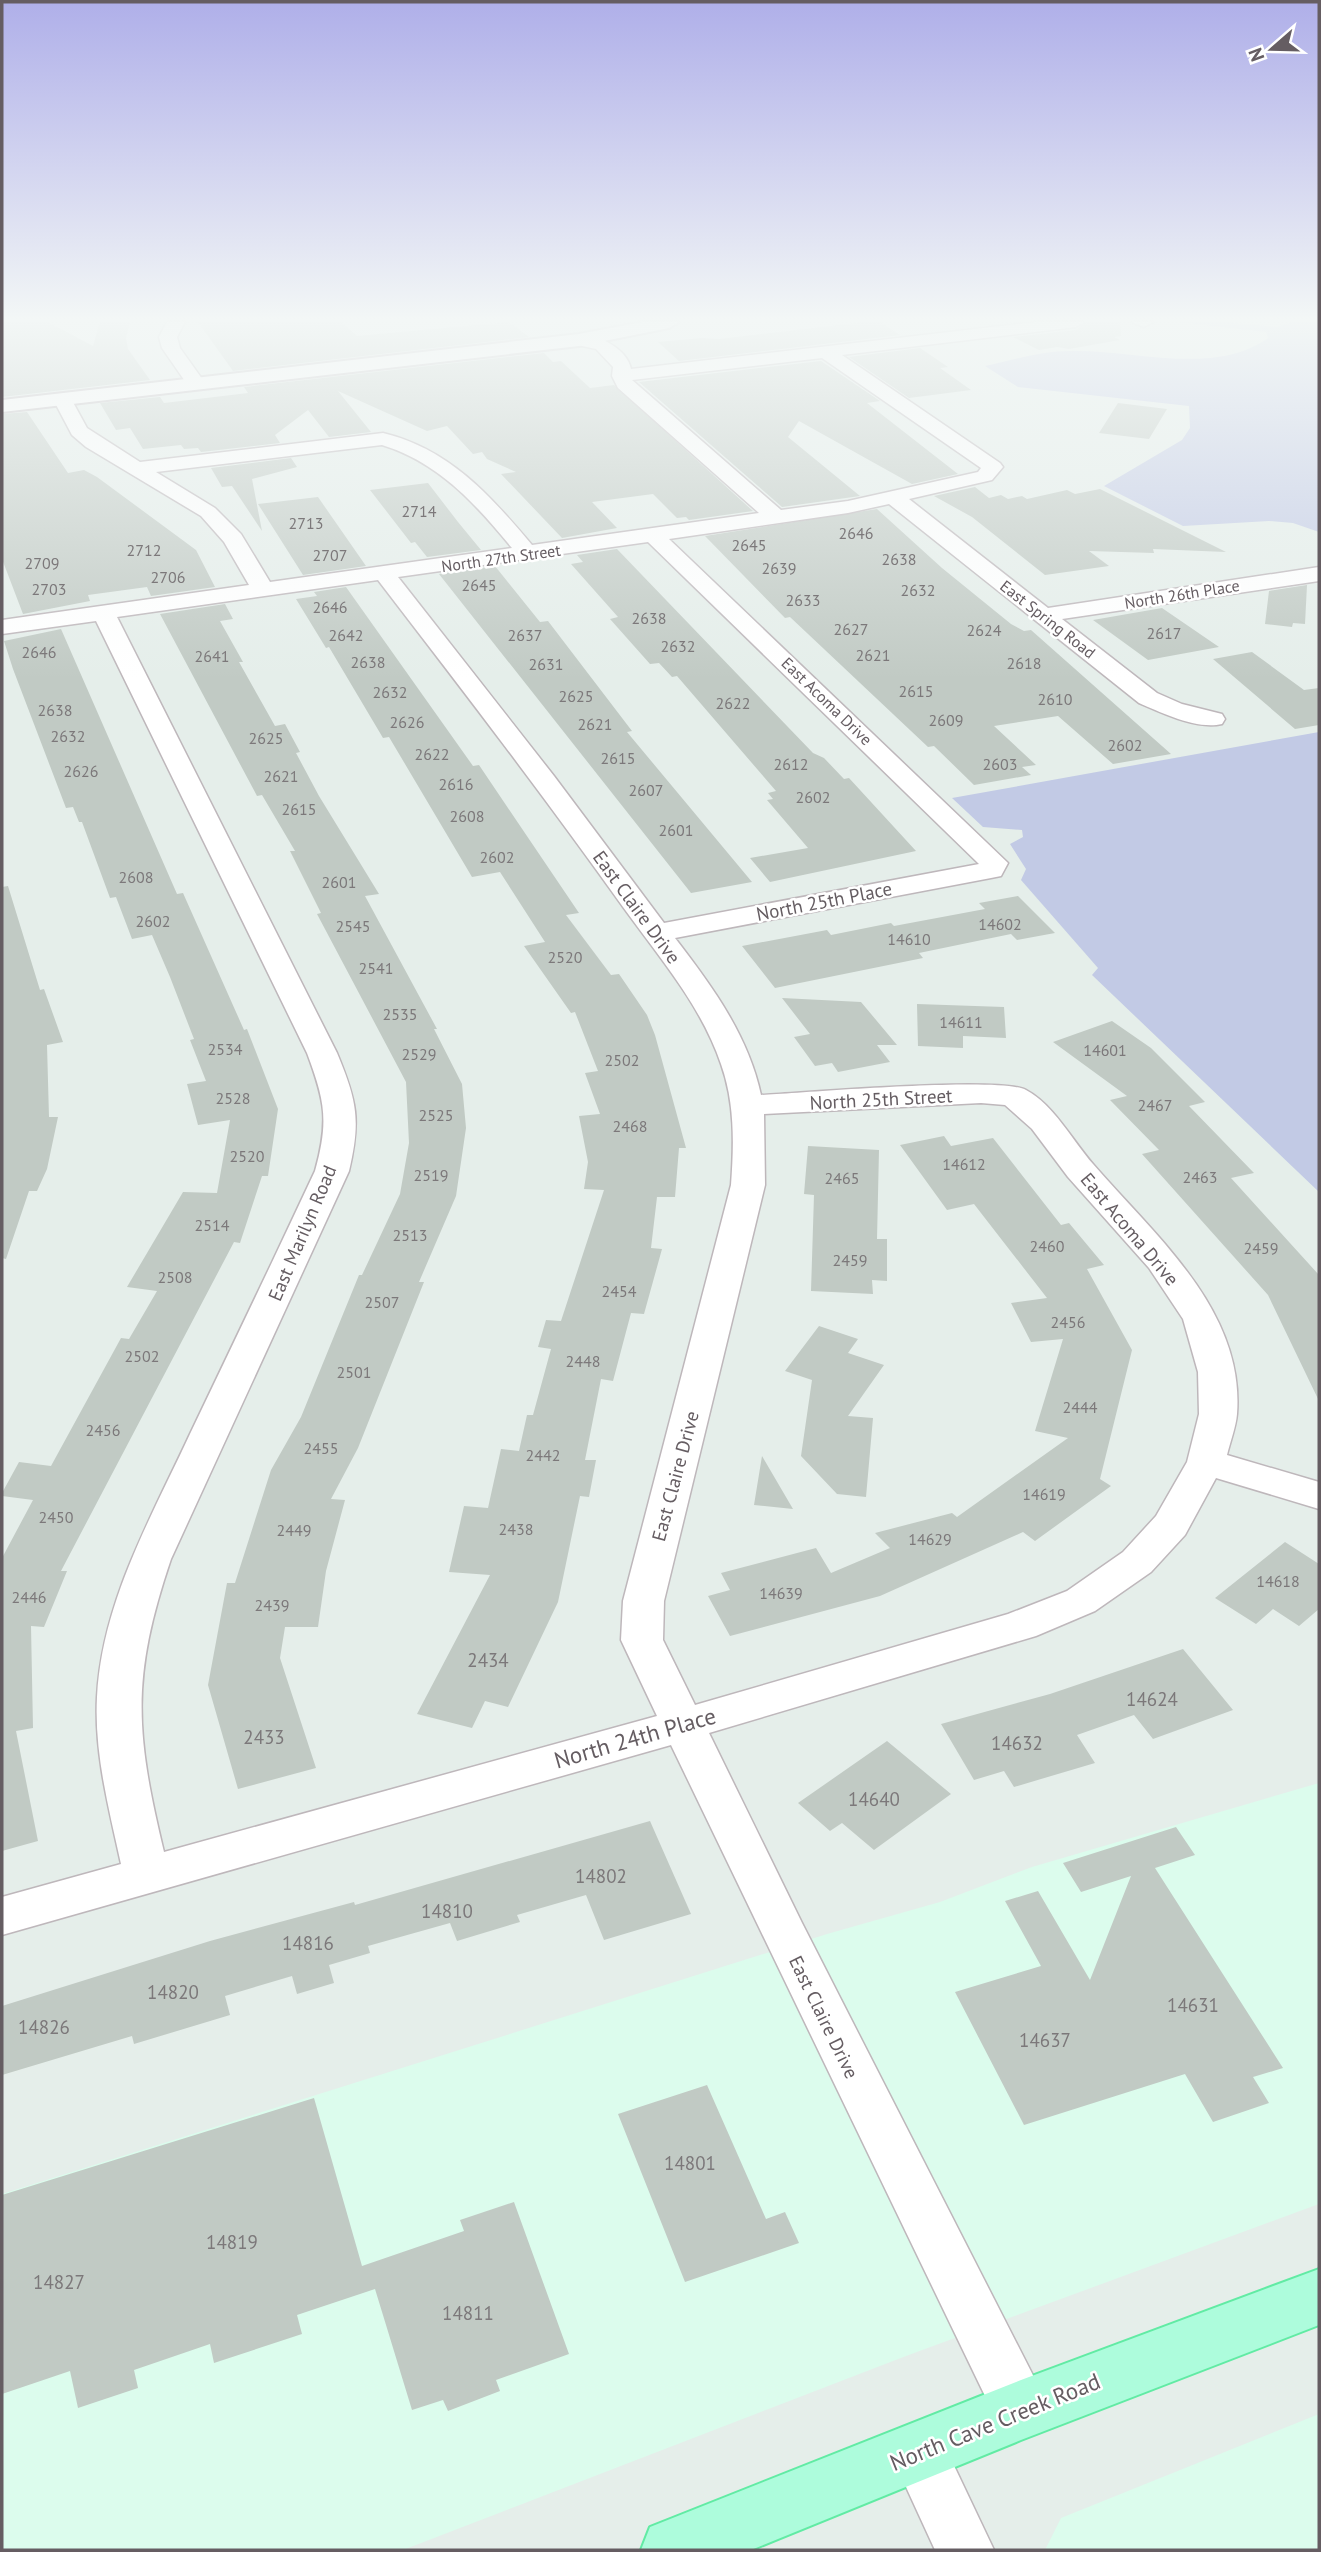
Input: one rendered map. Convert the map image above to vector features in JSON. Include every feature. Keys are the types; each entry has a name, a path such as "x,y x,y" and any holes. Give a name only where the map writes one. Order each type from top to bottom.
{"main road":[{"name":"North Cave Creek Road","path":"673,2550 1021,2410 1319,2297"}],"street":[{"path":"94,441 208,512 233,539 264,591"},
{"path":"135,469 366,441"},
{"path":"389,441 419,452 470,486 528,554"},
{"path":"690,441 776,517"},
{"name":"North 27th Street","path":"2,627 654,536 895,498 985,476 993,467 955,441"},
{"name":"East Spring Road","path":"895,498 1148,698 1173,709 1213,719"},
{"name":"East Acoma Drive","path":"654,536 966,834 993,863 991,870"},
{"name":"East Claire Drive","path":"384,574 656,933 719,1023 737,1064 748,1105 748,1185 639,1612 642,1640 1021,2410"},
{"name":"North 26th Place","path":"1044,615 1319,574"},
{"name":"East Marilyn Road","path":"103,612 322,1053 338,1093 341,1135 319,1203 151,1559 136,1603 119,1674 120,1737 146,1875"},
{"name":"North 25th Place","path":"656,933 991,870"},
{"name":"North 25th Street","path":"748,1105 981,1094 1014,1096"},
{"name":"East Acoma Drive","path":"1014,1096 1043,1122 1080,1170 1161,1261 1201,1319 1216,1372 1218,1414 1206,1462"},
{"path":"1206,1462 1319,1496"},
{"name":"North 24th Place","path":"2,1916 1009,1629 1081,1601 1137,1562 1171,1525 1206,1462"},
{"path":"918,2452 965,2550"}],"shaded area":[{"path":"1180,441 1319,441 1319,532 1293,523 1269,521 1183,526 1104,486"},
{"path":"1319,732 1319,1192 1092,975 1098,968 1021,880 1026,869 1010,844 1023,837 1022,830 983,827 952,798"},
{"path":"1319,1783 1319,2204 906,2356 403,2550 2,2550 2,2194 827,1934 940,1902 1032,1867"},
{"path":"1319,2414 1319,2550 1045,2550 1061,2518"}],"building":[{"path":"2,441 47,441 68,473 84,470 97,477 196,550 215,587 151,596 147,587 88,595 90,601 23,614 2,559"},
{"path":"138,441 280,443 201,452 198,448 184,449 181,445 143,449"},
{"path":"461,441 676,441 753,511 689,520 686,517 677,518 653,494 592,502 617,528 562,538 501,474 516,472 487,459 482,452 473,454"},
{"path":"707,441 793,441 860,496 782,507"},
{"path":"835,441 916,441 958,474 912,484"},
{"path":"291,458 297,467 252,479 262,531 232,486 222,487 211,468"},
{"path":"428,483 481,550 427,557 415,542 411,543 370,490"},
{"path":"975,487 989,498 1001,495 1008,499 1022,496 1027,499 1067,490 1075,494 1100,489 1226,552 1153,549 1154,553 1089,551 1109,566 1045,575 972,517 934,496"},
{"path":"318,497 366,566 303,575 258,504"},
{"path":"877,509 942,568 1011,624 1024,631 1031,630 1171,754 1113,764 1058,716 994,726 1036,765 1022,767 1031,775 974,785 934,746 928,747 790,617 785,618 705,536"},
{"path":"617,549 813,753 824,758 844,779 849,778 916,851 770,882 750,858 808,848 767,800 773,799 768,793 776,791 677,676 672,677 659,663 650,664 610,619 618,617 571,564 583,562 577,555"},
{"path":"495,566 540,622 548,621 632,731 627,732 752,882 691,893 439,574"},
{"path":"1307,585 1305,624 1293,623 1292,627 1265,624 1269,591"},
{"path":"346,587 473,766 479,765 579,913 566,915 611,975 619,974 647,1015 686,1148 679,1148 675,1197 657,1197 651,1248 662,1249 644,1314 631,1313 613,1381 601,1379 585,1460 596,1460 589,1497 580,1496 558,1602 508,1707 485,1701 472,1728 417,1714 490,1575 449,1572 464,1506 488,1508 501,1449 519,1451 527,1415 533,1415 551,1349 538,1347 546,1320 561,1321 604,1190 584,1189 588,1162 579,1116 600,1114 585,1073 598,1071 575,1012 571,1013 524,946 545,942 500,872 472,877 389,737 383,738 329,647 326,648 296,599 317,596 314,592"},
{"path":"225,604 233,619 220,621 243,662 239,662 275,726 285,724 300,752 296,753 319,796 379,894 365,896 437,1029 434,1029 462,1084 466,1128 456,1196 419,1282 424,1282 358,1448 331,1499 345,1500 326,1571 318,1627 285,1627 280,1658 316,1768 238,1789 208,1685 227,1583 235,1583 271,1470 301,1417 359,1275 362,1275 400,1194 409,1143 406,1082 317,914 321,913 290,851 295,851 262,795 257,796 160,614"},
{"path":"1162,608 1219,647 1148,660 1093,620"},
{"path":"61,629 177,894 183,893 244,1030 247,1029 278,1109 268,1176 262,1176 240,1243 234,1242 61,1571 67,1571 44,1627 31,1626 33,1728 16,1731 38,1841 2,1851 2,1558 33,1500 2,1496 2,1493 19,1462 51,1466 121,1338 129,1339 157,1291 127,1287 183,1192 217,1193 230,1120 198,1125 187,1084 206,1081 190,1040 194,1039 170,977 152,935 132,939 116,897 110,898 82,822 79,822 73,807 66,808 13,669 4,641"},
{"path":"1252,652 1304,690 1319,688 1319,725 1295,729 1213,659"},
{"path":"8,886 40,990 44,989 63,1042 47,1045 49,1117 58,1117 47,1169 37,1191 29,1191 6,1259 2,1258 2,887"},
{"path":"1018,896 1055,933 1017,940 1011,934 919,953 923,958 775,988 742,946 827,930 831,935 891,923 894,926 985,909 979,903"},
{"path":"782,998 861,1002 897,1045 877,1045 890,1062 838,1072 832,1063 815,1066 794,1037 810,1034"},
{"path":"917,1004 1004,1007 1006,1038 963,1036 963,1048 918,1046"},
{"path":"1112,1021 1151,1048 1205,1102 1189,1106 1254,1173 1231,1178 1319,1275 1319,1401 1268,1295 1142,1154 1159,1150 1110,1100 1127,1096 1053,1042"},
{"path":"944,1136 951,1146 993,1138 1061,1225 1069,1223 1104,1265 1087,1269 1132,1350 1100,1479 1111,1486 1035,1541 1023,1532 880,1596 730,1636 708,1596 730,1590 721,1573 816,1548 831,1573 890,1548 875,1533 952,1513 957,1517 1068,1438 1035,1431 1063,1339 1031,1342 1011,1303 1047,1298 974,1204 947,1210 900,1145"},
{"path":"808,1146 879,1150 877,1239 887,1239 887,1281 872,1280 873,1294 811,1291 814,1195 804,1194"},
{"path":"819,1326 858,1339 848,1353 884,1365 848,1416 873,1418 866,1497 837,1494 801,1456 812,1380 785,1371"},
{"path":"762,1456 793,1509 754,1505"},
{"path":"1285,1542 1319,1564 1319,1609 1299,1626 1273,1609 1256,1624 1215,1598"},
{"path":"1183,1649 1233,1710 1153,1739 1134,1715 1077,1735 1095,1763 1014,1787 1004,1771 974,1780 941,1724 1050,1694"},
{"path":"887,1741 951,1794 874,1850 842,1823 830,1831 798,1803"},
{"path":"650,1821 691,1914 604,1940 586,1895 517,1915 520,1922 457,1941 450,1923 368,1946 370,1953 329,1965 334,1983 297,1994 292,1976 225,1996 230,2015 134,2044 132,2036 2,2075 2,2006 210,1941 354,1902 355,1905"},
{"path":"1176,1827 1195,1855 1155,1868 1283,2068 1253,2077 1269,2103 1213,2122 1185,2074 1024,2125 955,1992 1041,1966 1005,1901 1038,1891 1090,1980 1131,1876 1081,1892 1063,1863"},
{"path":"707,2085 766,2219 785,2212 799,2243 685,2282 618,2114"},
{"path":"314,2098 362,2266 464,2231 460,2220 514,2202 569,2354 496,2380 500,2391 448,2411 443,2400 412,2410 375,2289 297,2315 302,2334 214,2363 210,2344 134,2370 138,2388 78,2408 70,2371 2,2394 2,2195"}]}
